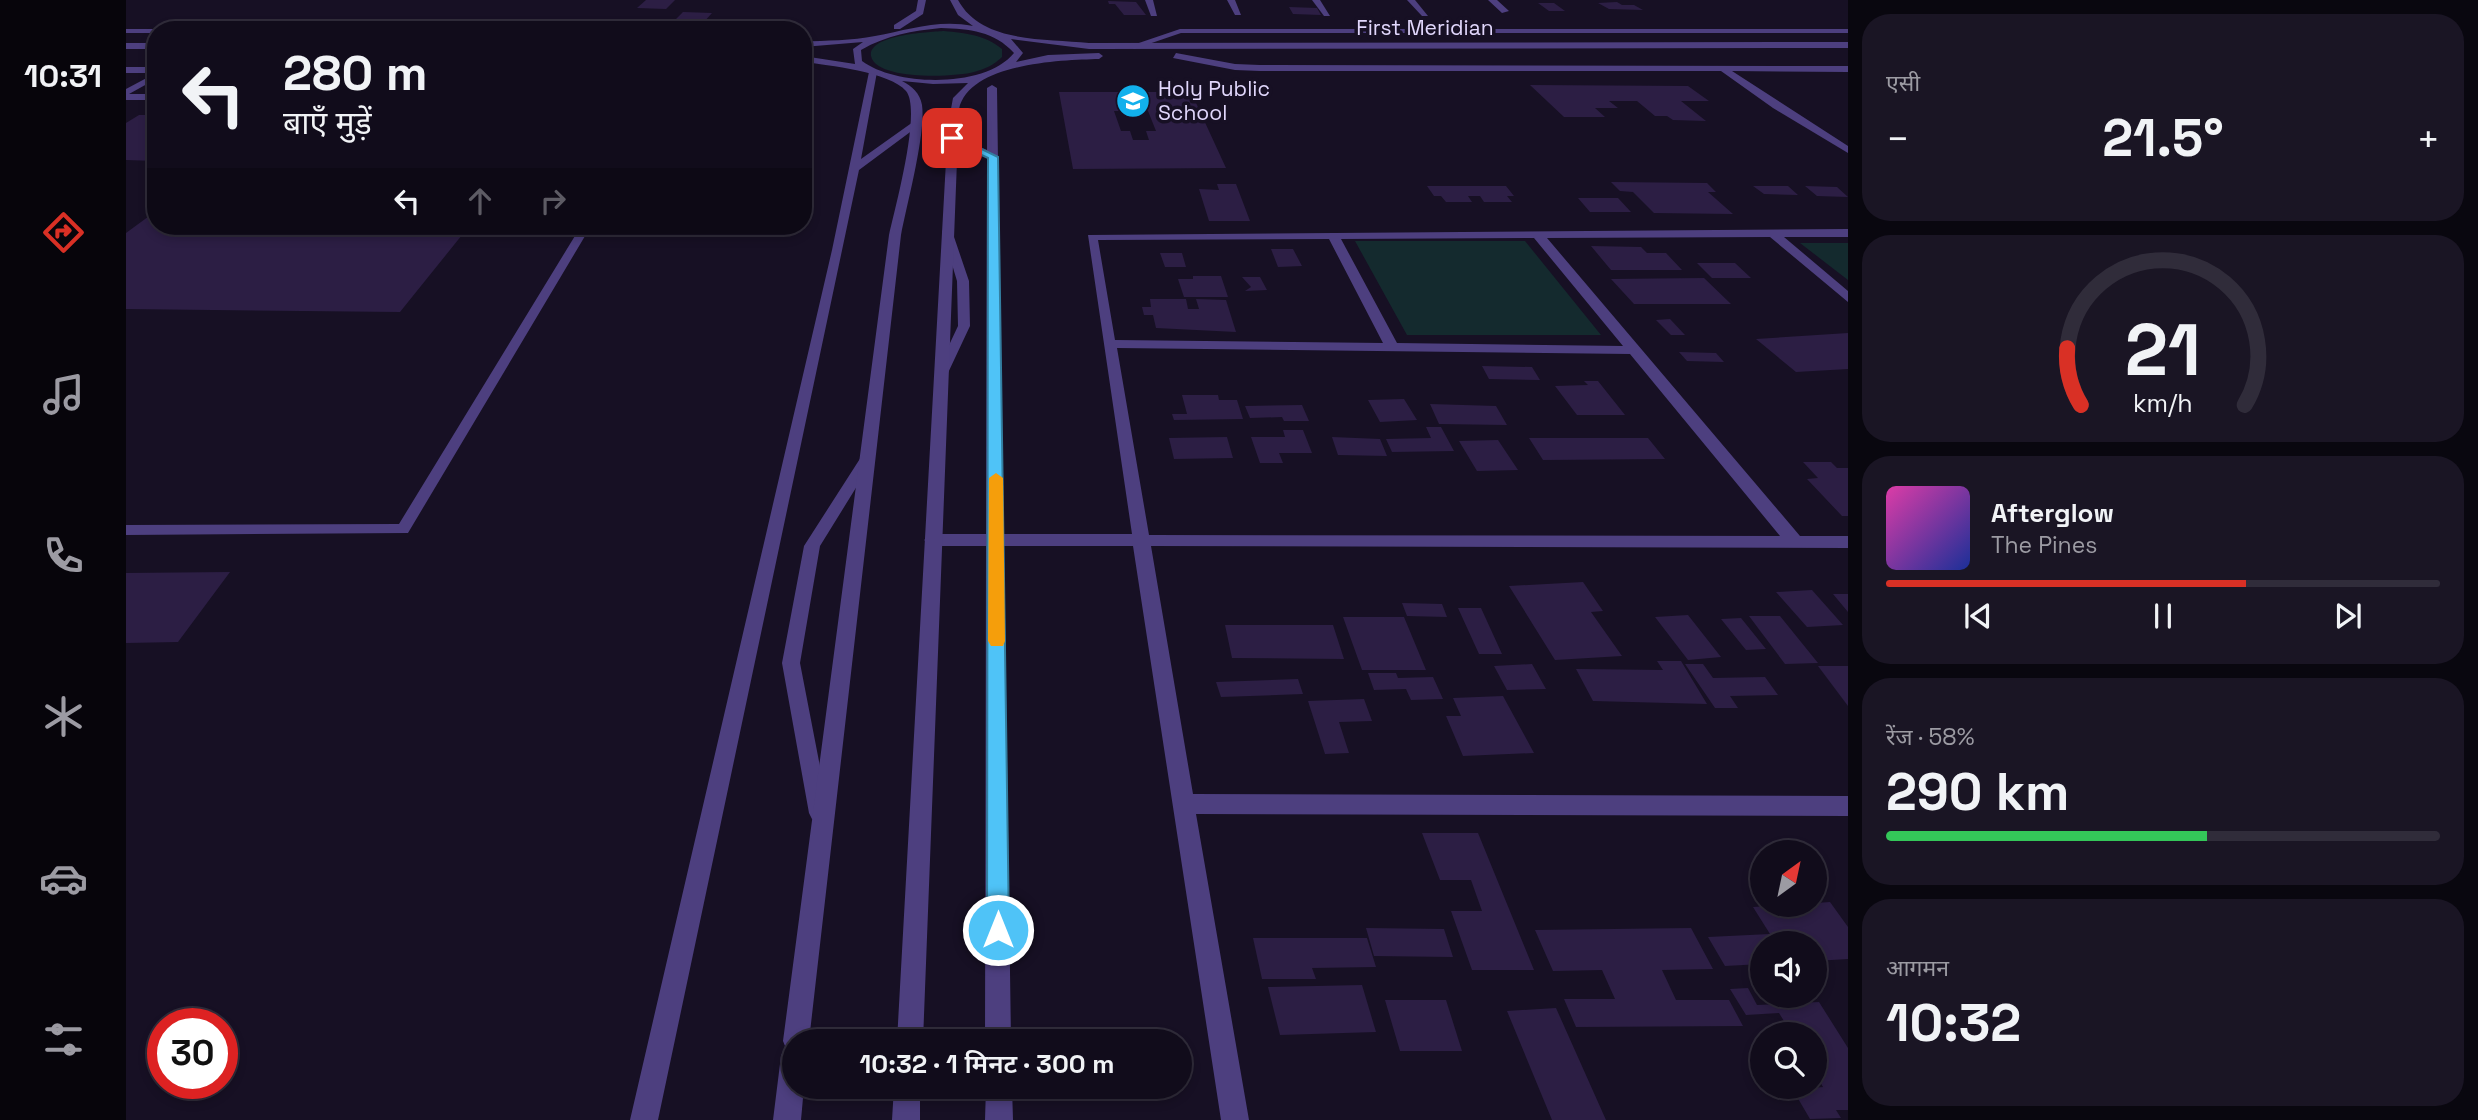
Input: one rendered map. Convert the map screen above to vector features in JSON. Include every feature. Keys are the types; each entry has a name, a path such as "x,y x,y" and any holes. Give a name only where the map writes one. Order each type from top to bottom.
{"street":[{"path":"812,44 869,39 891,31 920,12 922,0"},
{"path":"954,0 961,13 984,31"},
{"path":"1149,0 1154,13"},
{"path":"1231,0 1238,13"},
{"path":"1316,0 1326,14"},
{"path":"1411,0 1426,14"},
{"path":"1492,0 1505,11"},
{"name":"First Meridian","path":"891,31 948,26 1002,36 1089,46 1848,46"},
{"path":"126,31 147,31"},
{"path":"1134,46 1180,31 1848,32"},
{"path":"1002,36 1014,43 1019,52 1009,66"},
{"path":"797,1029 895,235 916,124 917,103 909,88 858,62 858,49 869,39"},
{"path":"126,46 147,46"},
{"path":"1176,56 1248,68 1848,69"},
{"name":"First Meridian","path":"988,82 1009,66 1058,58 1386,56"},
{"path":"812,61 920,82 988,82"},
{"path":"1723,69 1848,150"},
{"path":"126,70 147,70"},
{"path":"644,1120 838,250 872,71"},
{"path":"911,1029 955,100 965,88 988,82"},
{"path":"988,82 993,157 999,1029"},
{"path":"854,169 916,124"},
{"path":"952,138 993,157"},
{"path":"1829,139 1848,139"},
{"path":"1772,233 1848,298"},
{"path":"1235,1120 1092,237 1848,233"},
{"path":"1538,234 1795,542"},
{"path":"1333,236 1392,348"},
{"path":"1109,345 1634,350"},
{"path":"933,540 1848,542"},
{"path":"1184,804 1848,806"},
{"path":"787,1120 789,1099"},
{"path":"906,1120 907,1099"},
{"path":"999,1099 999,1120"}],"lane":[{"path":"126,95 147,81"},
{"path":"126,95 147,96"},
{"path":"126,530 402,529 581,235"},
{"path":"822,829 791,663 812,546 868,456"}],"green space":[{"path":"944,31 968,34 989,41 1002,49 1002,57 974,72 935,76 887,70 876,64 871,56 879,43 890,39"},
{"path":"1355,241 1525,241 1601,335 1407,335"},
{"path":"1800,243 1848,243 1848,280"}],"building":[{"path":"646,0 675,0 666,9 637,8"},
{"path":"1108,1 1136,2 1146,15 1124,15 1115,4 1109,4"},
{"path":"1538,3 1554,3 1565,11 1549,11"},
{"path":"1598,3 1634,5 1643,10 1609,9"},
{"path":"1289,7 1317,8 1321,15 1293,14"},
{"path":"683,12 712,13 705,21 674,21"},
{"path":"1530,85 1688,86 1709,101 1681,101 1706,121 1673,120 1667,116 1655,116 1637,101 1609,101 1618,108 1595,108 1605,117 1564,117"},
{"path":"1059,92 1191,92 1226,168 1073,169","holes":["1135,103 1138,111 1148,111 1156,131 1146,131 1149,140 1133,140 1130,131 1121,131 1114,111 1123,111 1121,104"]},
{"path":"139,115 147,115 147,161 126,160 126,123"},
{"path":"1611,182 1707,183 1716,192 1708,192 1733,214 1654,213 1633,192 1620,191"},
{"path":"1217,184 1236,184 1250,221 1209,221 1199,189 1219,190"},
{"path":"1427,186 1506,186 1514,196 1507,196 1512,202 1484,202 1480,196 1468,196 1472,202 1446,202 1441,196 1434,196"},
{"path":"1753,186 1788,186 1798,195 1764,194"},
{"path":"1805,186 1837,187 1848,197 1817,196"},
{"path":"1578,198 1618,198 1631,212 1590,212"},
{"path":"147,218 147,235 462,235 400,312 126,309 126,233"},
{"path":"1591,246 1641,247 1647,253 1666,253 1682,270 1611,270"},
{"path":"1271,249 1293,249 1302,266 1278,267"},
{"path":"1160,253 1182,253 1186,267 1165,267"},
{"path":"1697,263 1735,263 1751,278 1712,278"},
{"path":"1193,276 1221,276 1228,297 1184,297 1178,279 1193,279"},
{"path":"1242,277 1260,277 1267,290 1245,291 1251,287"},
{"path":"1704,278 1731,304 1634,304 1611,279"},
{"path":"1150,299 1186,299 1188,309 1199,309 1196,299 1226,300 1236,332 1156,328 1153,315 1144,315 1142,307 1151,307"},
{"path":"1670,319 1685,335 1671,335 1656,320"},
{"path":"1848,333 1848,369 1796,372 1756,339"},
{"path":"1679,352 1716,353 1724,362 1687,361"},
{"path":"1482,366 1532,367 1540,380 1489,379"},
{"path":"1584,381 1598,381 1625,415 1577,415 1555,386 1588,385"},
{"path":"1182,395 1218,395 1219,400 1237,400 1243,419 1174,420 1172,414 1187,414"},
{"path":"1404,399 1417,420 1380,422 1368,400"},
{"path":"1430,404 1496,406 1507,425 1439,424"},
{"path":"1302,405 1309,421 1284,421 1282,417 1250,418 1245,406"},
{"path":"1426,427 1441,427 1454,451 1392,452 1386,439 1431,438"},
{"path":"1283,430 1303,430 1312,453 1279,453 1283,463 1260,463 1251,437 1285,437"},
{"path":"1227,437 1233,458 1174,459 1169,438"},
{"path":"1332,437 1380,439 1387,456 1338,455"},
{"path":"1529,438 1648,438 1665,459 1543,460"},
{"path":"1498,440 1518,470 1477,471 1459,441"},
{"path":"1803,462 1831,462 1837,468 1848,468 1848,516 1842,516 1807,479 1818,478"},
{"path":"230,572 178,642 126,643 126,573"},
{"path":"1583,582 1603,611 1591,612 1622,656 1555,660 1509,586"},
{"path":"1812,590 1843,625 1807,627 1776,592"},
{"path":"1833,594 1848,594 1848,612"},
{"path":"1402,603 1442,604 1447,617 1407,616"},
{"path":"1458,608 1481,608 1502,654 1479,654"},
{"path":"1688,615 1721,657 1688,660 1655,617"},
{"path":"1749,616 1780,616 1818,663 1785,664"},
{"path":"1343,617 1404,617 1426,670 1362,670"},
{"path":"1741,618 1766,649 1746,650 1721,619"},
{"path":"1225,625 1333,625 1344,659 1232,658"},
{"path":"1657,661 1681,661 1707,704 1593,701 1576,669 1663,670"},
{"path":"1532,664 1546,689 1507,690 1494,666"},
{"path":"1685,664 1703,664 1713,678 1765,677 1778,695 1730,696 1738,708 1715,708"},
{"path":"1818,666 1848,666 1848,706"},
{"path":"1368,673 1396,673 1398,678 1433,677 1443,699 1411,700 1406,689 1374,690"},
{"path":"1298,679 1303,694 1221,697 1216,682"},
{"path":"1503,696 1534,753 1463,756 1446,716 1461,716 1453,698"},
{"path":"1364,699 1372,721 1339,722 1349,753 1325,754 1308,701"},
{"path":"1422,833 1478,833 1534,970 1472,970 1451,911 1482,911 1471,880 1440,880"},
{"path":"1827,902 1830,902 1848,927 1848,959 1827,960 1827,931 1768,931 1759,917 1827,917"},
{"path":"1366,928 1444,929 1453,957 1374,956"},
{"path":"1691,928 1713,969 1662,970 1676,1000 1729,1000 1743,1026 1576,1027 1564,999 1615,999 1602,970 1553,971 1535,930"},
{"path":"1750,935 1750,965 1725,966 1708,937"},
{"path":"1253,938 1367,938 1376,967 1312,968 1316,979 1262,979"},
{"path":"1362,985 1376,1032 1280,1035 1268,987"},
{"path":"1748,988 1750,1008 1823,1008 1848,1048 1848,1110 1836,1110 1841,1118 1810,1119 1798,1099 1827,1099 1827,1022 1785,1022 1779,1013 1746,1015 1730,989"},
{"path":"1385,1000 1446,1000 1462,1051 1400,1051"},
{"path":"1556,1008 1606,1120 1552,1120 1507,1011"}],"slow traffic":[{"path":"996,478 997,641"}],"place":[{"name":"Holy Public School","path":"1133,101"}],"route":[{"path":"952,138 993,157 998,930"}]}
